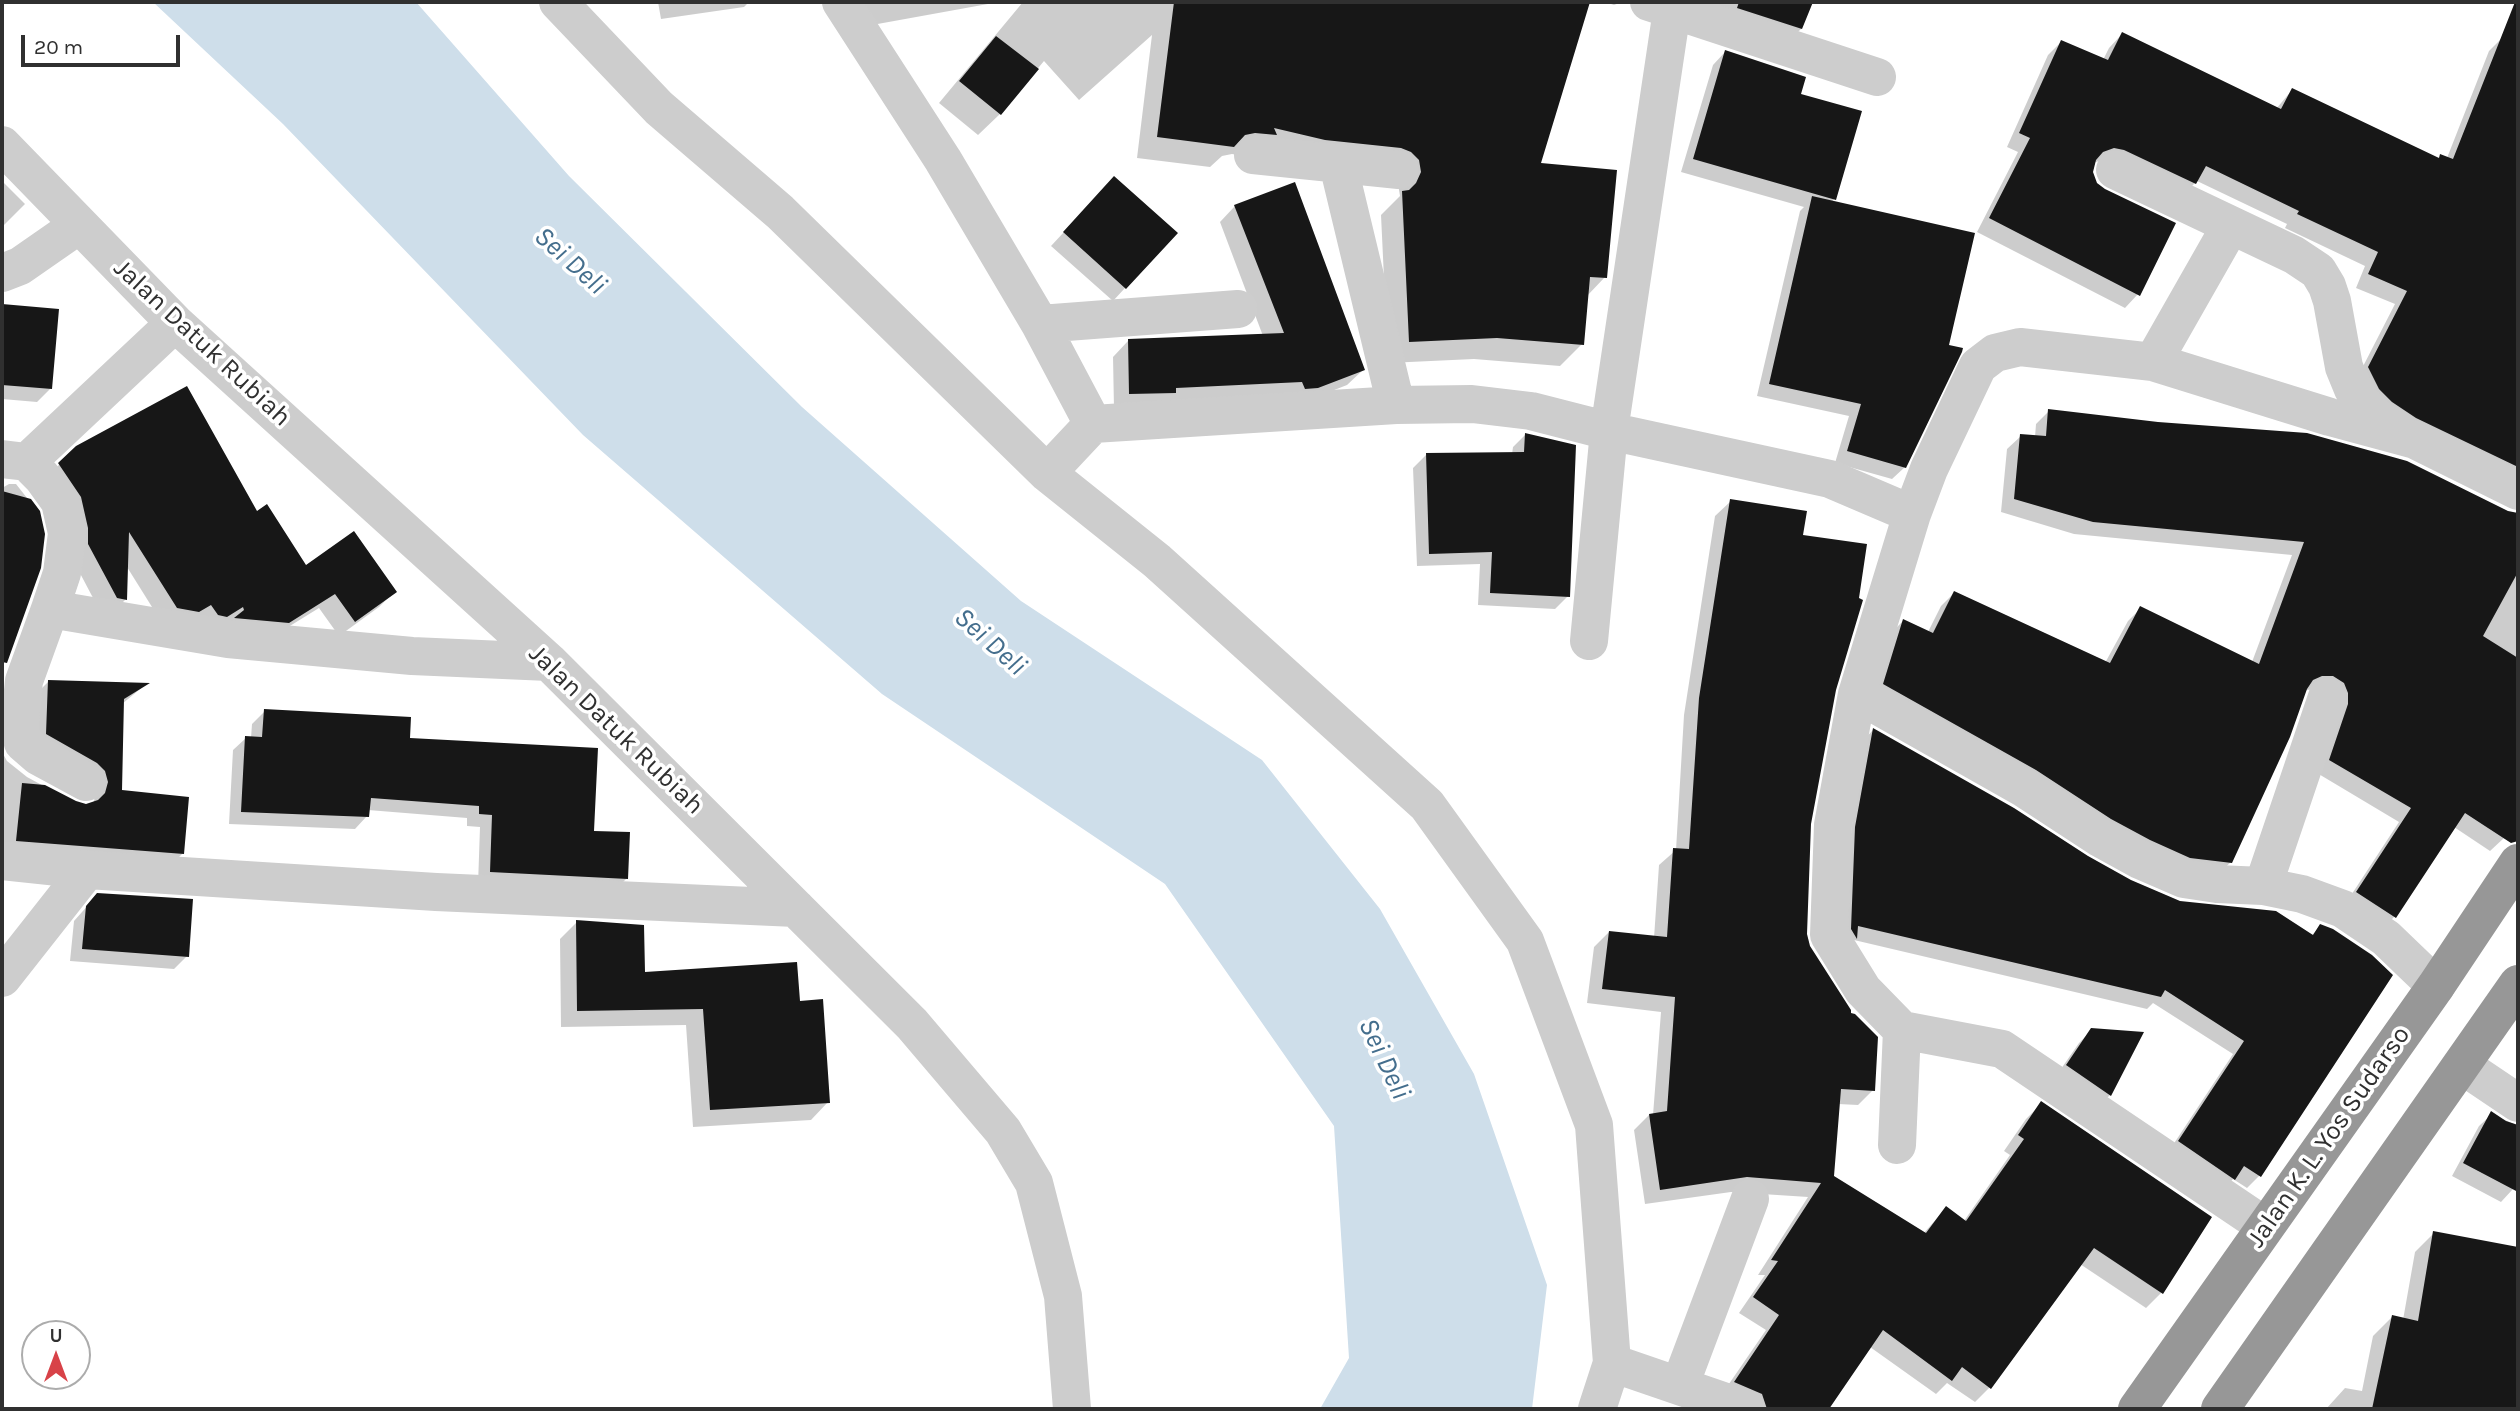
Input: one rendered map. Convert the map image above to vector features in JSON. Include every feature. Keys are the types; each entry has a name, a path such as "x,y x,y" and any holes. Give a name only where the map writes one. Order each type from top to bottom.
{"highway":[{"name":"Jalan K. L. Yos Sudarso","path":"2137,1409 2436,986 2518,863"},
{"path":"2220,1409 2518,984"}],"street":[{"path":"558,2 659,108 780,212 1047,472 1157,562 1427,805 1525,941 1594,1125 1612,1363 1597,1409"},
{"path":"841,2 943,160 1040,324 1093,424"},
{"path":"1589,641 1609,431 1660,6 1877,77"},
{"name":"Jalan Datuk Rubiah","path":"2,145 175,323 549,662 912,1024 1003,1131 1034,1183 1063,1296 1072,1409"},
{"path":"1253,155 1399,170"},
{"path":"1338,164 1396,405"},
{"path":"2115,170 2294,255 2318,271 2332,301 2344,367 2362,403 2379,420 2518,491"},
{"path":"2,273 20,266 79,225"},
{"path":"2153,362 2231,225"},
{"path":"1040,324 1238,309"},
{"path":"86,782 38,756 23,743 19,729 24,681 62,573 67,533 60,502 42,477 14,461 175,323"},
{"path":"2265,1226 2003,1049 1902,1030 1863,990 1829,935 1833,825 1857,694 1912,514 1929,469 1978,366 1995,353 2020,348 2153,362 2330,417 2415,440"},
{"path":"1047,472 1093,424 1396,405 1472,404 1531,411 1609,431 1830,479 1912,514"},
{"path":"50,609 228,639 412,656 549,662"},
{"path":"1857,694 2025,789 2100,838 2140,860 2184,879 2263,886 2302,894 2343,908 2386,939 2436,986"},
{"path":"2263,886 2327,697"},
{"path":"2,861 87,870 436,892 796,908"},
{"path":"2,978 87,870"},
{"path":"1897,1144 1902,1030"},
{"path":"2463,1066 2518,1103"},
{"path":"1680,1385 1750,1199"},
{"path":"1612,1363 1746,1409"}],"water":[{"name":"Sei Deli","path":"153,2 416,2 569,176 802,407 1021,601 1262,760 1380,909 1474,1074 1547,1285 1532,1409 1320,1409 1349,1358 1334,1126 1165,884 882,694 583,435 283,124"}],"building":[{"path":"1174,2 1590,2 1541,163 1617,170 1607,278 1590,277 1584,345 1497,338 1409,342 1402,191 1409,190 1416,183 1421,172 1419,160 1411,152 1401,148 1325,140 1274,128 1277,135 1245,135 1234,147 1157,137"},
{"path":"1739,2 1813,2 1802,29 1737,8"},
{"path":"2515,2 2518,2 2518,467 2416,418 2392,402 2379,389 2368,367 2407,291 2368,274 2378,252 2297,214 2299,211 2206,166 2196,184 2124,150 2114,148 2103,152 2096,160 2093,172 2097,183 2176,223 2140,296 1989,218 2030,138 2019,133 2061,40 2108,60 2122,32 2281,109 2292,88 2439,158 2440,154 2453,159"},
{"path":"996,36 1039,69 1001,115 959,81"},
{"path":"1725,50 1806,77 1801,94 1862,111 1836,200 1693,159"},
{"path":"1114,176 1178,233 1126,289 1063,232"},
{"path":"1295,182 1365,370 1318,388 1305,389 1302,382 1176,388 1176,393 1129,394 1128,339 1284,333 1234,205"},
{"path":"1812,196 1975,233 1949,345 1963,348 1962,352 1906,468 1847,451 1861,404 1769,384"},
{"path":"2,304 59,309 52,389 2,385"},
{"path":"187,386 257,511 267,504 306,565 354,531 397,592 355,622 335,594 289,623 234,618 244,610 243,607 227,617 218,615 211,605 199,612 177,608 129,532 127,600 117,598 88,544 88,528 81,497 58,463 76,446"},
{"path":"2048,409 2158,422 2307,433 2407,461 2508,511 2518,513 2518,572 2483,636 2518,658 2518,841 2511,843 2465,813 2396,918 2356,892 2411,808 2329,760 2348,704 2344,683 2333,676 2322,676 2313,680 2307,689 2290,737 2232,863 2190,858 2150,840 2111,819 2036,770 1883,684 1903,619 1933,633 1954,591 2110,663 2140,606 2259,664 2304,542 2093,522 2014,499 2020,434 2046,436"},
{"path":"1525,433 1576,445 1570,597 1490,593 1492,552 1429,554 1426,453 1524,452"},
{"path":"2,491 31,499 40,511 45,534 41,568 7,663 2,662"},
{"path":"1730,499 1807,511 1803,535 1867,544 1859,598 1863,600 1836,690 1811,824 1807,934 1810,946 1851,1013 1878,1037 1875,1091 1841,1089 1834,1176 1926,1233 1946,1206 1966,1221 2024,1139 2018,1135 2041,1101 2212,1217 2163,1294 2094,1248 1991,1389 1962,1367 1952,1381 1883,1330 1829,1409 1767,1409 1762,1394 1734,1382 1779,1315 1753,1297 1778,1261 1771,1260 1821,1183 1747,1177 1660,1190 1649,1114 1667,1111 1675,997 1602,989 1609,931 1667,937 1673,848 1689,849 1699,698"},
{"path":"48,680 150,683 124,699 122,790 189,797 184,854 16,841 22,783 45,785 86,804 98,800 105,793 108,782 105,771 97,763 46,734"},
{"path":"264,709 411,717 410,738 598,748 594,831 630,832 628,879 490,872 492,815 479,814 479,806 371,798 369,817 241,812 245,736 262,737"},
{"path":"1873,728 2014,808 2131,880 2180,901 2276,911 2313,935 2320,924 2333,929 2372,955 2393,975 2261,1177 2244,1166 2235,1180 2178,1141 2244,1041 2165,990 2161,997 1858,926 1857,939 1851,929 1855,827"},
{"path":"97,893 193,899 189,957 82,949 86,906"},
{"path":"576,920 644,925 645,972 797,962 800,1001 823,999 830,1103 710,1110 703,1009 577,1011"},
{"path":"2091,1028 2144,1032 2111,1096 2066,1065"},
{"path":"2491,1111 2518,1125 2518,1192 2463,1163"},
{"path":"2433,1231 2518,1247 2518,1409 2372,1409 2392,1315 2418,1321"}]}
